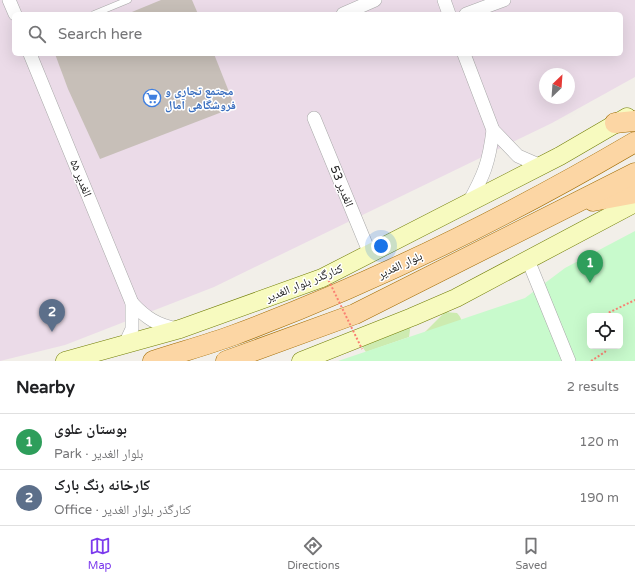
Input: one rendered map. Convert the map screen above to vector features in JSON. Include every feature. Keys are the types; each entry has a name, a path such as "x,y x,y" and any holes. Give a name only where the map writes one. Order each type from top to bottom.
{"main road":[{"name":"کنارگذر بلوار الغدیر","path":"65,361 180,330 322,278 541,166 635,113"},
{"path":"615,123 635,121"},
{"name":"بلوار الغدیر","path":"153,361 233,336 350,289 454,240 559,186 635,142"},
{"name":"بلوار الغدیر","path":"226,361 355,314 635,173"},
{"path":"568,206 635,193"},
{"path":"301,361 423,313 456,298 635,203"}],"street":[{"path":"9,0 13,12"},
{"path":"348,12 375,0"},
{"path":"444,0 448,12"},
{"path":"471,12 504,0"},
{"name":"الغدیر ۵۵","path":"31,56 132,303"},
{"path":"465,56 493,130 518,156 541,166"},
{"name":"الغدیر 53","path":"314,118 370,254"},
{"path":"468,204 488,163 493,130"},
{"path":"528,260 569,361"},
{"path":"132,303 149,320 160,326 180,330"},
{"path":"125,344 132,329 132,303"}],"lane":[{"path":"99,12 128,0"}],"path":[{"path":"325,273 362,349"},
{"path":"608,313 635,300"},
{"path":"591,361 605,352 606,349"}],"shaded area":[{"path":"0,0 635,0 635,77 552,123 214,287 65,345 0,361"}],"green space":[{"path":"635,231 635,361 338,361 525,298 565,268"},
{"path":"445,312 457,313 462,321 461,329 448,344 439,350 412,361 371,361 411,346"},
{"path":"411,323 409,337 366,352 361,345"}],"building":[{"path":"161,0 192,0 197,12 132,12"},
{"name":"مجتمع تجاری و فروشگاهی آمال","path":"56,56 215,56 235,107 100,159 68,89"}],"place":[{"name":"مجتمع تجاری و فروشگاهی آمال","path":"152,98"},
{"name":"بوستان علوی","path":"590,283"},
{"name":"کارخانه رنگ بارک","path":"52,332"}]}
